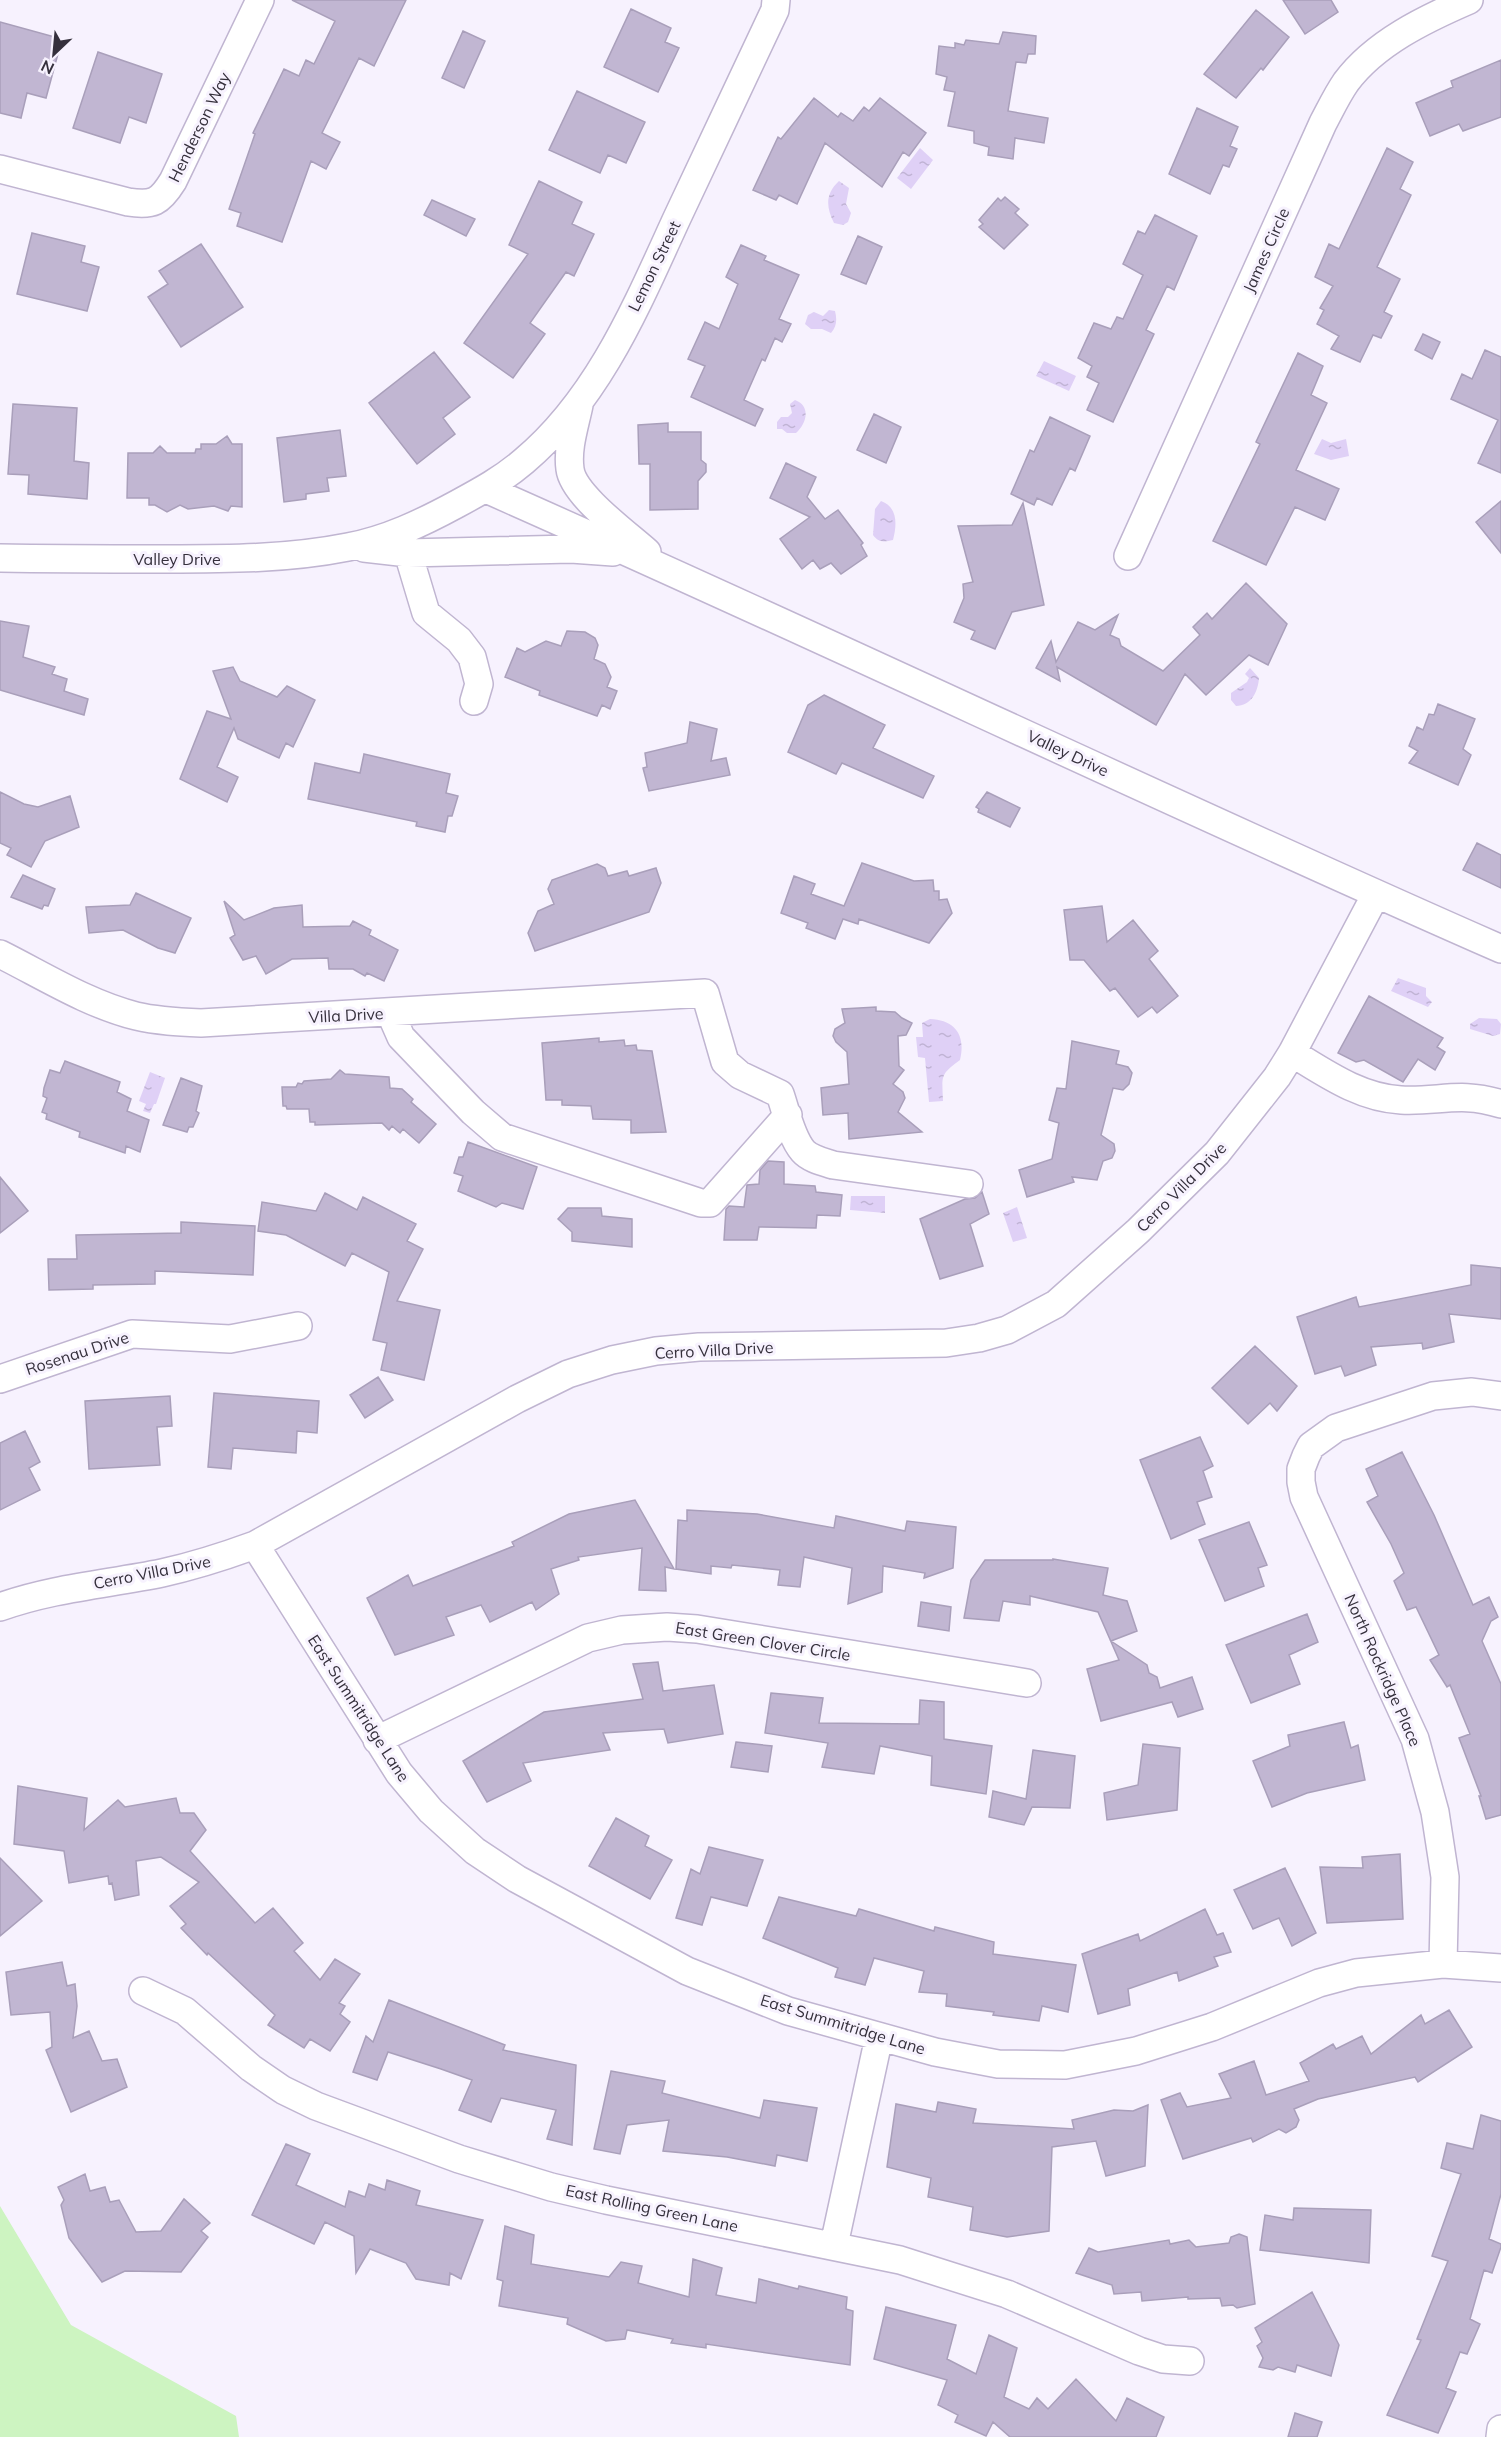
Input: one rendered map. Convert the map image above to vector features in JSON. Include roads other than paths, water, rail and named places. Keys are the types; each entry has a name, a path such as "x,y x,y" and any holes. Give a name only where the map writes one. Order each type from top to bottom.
{"street":[{"name":"Henderson Way","path":"0,169 128,202 146,205 163,197 173,181 260,0"},
{"name":"James Circle","path":"1128,556 1323,123 1346,83 1375,50 1446,10 1469,0"},
{"name":"Lemon Street","path":"486,489 540,447 579,403 608,359 650,275 773,2"},
{"path":"579,403 570,450 570,470 575,484 586,497 664,567"},
{"name":"Valley Drive","path":"0,558 234,558 302,554 354,546 399,532 486,489 664,567 1376,894 1501,949"},
{"name":"Valley Drive","path":"354,546 408,553 571,549 636,555"},
{"path":"408,553 426,613 459,640 472,657 479,684 474,701"},
{"name":"Cerro Villa Drive","path":"0,1607 60,1589 162,1573 219,1558 255,1545 517,1399 568,1374 612,1360 656,1351 699,1347 946,1343 979,1338 1007,1330 1033,1318 1056,1304 1130,1238 1217,1153 1267,1090 1292,1053 1376,894"},
{"name":"Villa Drive","path":"0,954 81,996 136,1016 164,1021 201,1023 705,993 724,1062 740,1075 780,1094 788,1115"},
{"path":"390,1012 401,1037 473,1112 502,1137 701,1203 710,1203 788,1115 803,1152 814,1159 863,1170 969,1184"},
{"path":"1292,1053 1353,1088 1378,1097 1401,1100 1472,1096 1501,1104"},
{"name":"Rosenau Drive","path":"0,1379 132,1334 230,1339 298,1326"},
{"name":"North Rockridge Place","path":"1443,1964 1445,1877 1435,1812 1416,1739 1304,1497 1300,1482 1301,1469 1311,1446 1336,1428 1433,1396 1472,1392 1501,1396"},
{"name":"East Summitridge Lane","path":"255,1545 399,1773 431,1811 475,1851 517,1879 687,1971 788,2011 935,2052 998,2064 1065,2065 1137,2051 1212,2027 1319,1983 1356,1973 1443,1964 1501,1968"},
{"name":"East Green Clover Circle","path":"377,1740 557,1651 588,1638 622,1630 667,1627 697,1629 1027,1683"},
{"name":"East Rolling Green Lane","path":"144,1990 185,2011 250,2068 283,2090 316,2106 428,2148 557,2188 672,2214 900,2260 1007,2294 1139,2351 1163,2358 1190,2361"},
{"path":"834,2245 879,2037"},
{"path":"1500,2437 1501,2429"}],"water":[{"path":"920,148 933,160 911,189 897,178"},
{"path":"839,181 849,188 846,204 851,213 848,222 843,225 834,223 828,206 831,191"},
{"path":"829,310 835,311 836,317 831,333 822,329 811,329 805,324 808,315 814,312 823,316"},
{"path":"1044,361 1076,376 1069,391 1036,376"},
{"path":"795,400 803,406 806,415 800,429 796,433 787,433 782,429 777,429 777,422 781,417 788,417 792,413 790,404"},
{"path":"1322,439 1331,443 1346,439 1349,456 1331,460 1314,454"},
{"path":"881,501 891,508 895,517 893,540 882,541 873,535 875,509"},
{"path":"1250,668 1259,678 1257,688 1250,701 1236,706 1231,700 1231,693 1247,682 1249,678 1245,674"},
{"path":"1398,978 1426,988 1426,996 1432,1002 1428,1007 1391,991"},
{"path":"1479,1018 1497,1019 1501,1024 1500,1034 1493,1036 1470,1029 1470,1024"},
{"path":"930,1019 946,1022 960,1036 960,1060 944,1076 943,1101 929,1102 925,1058 918,1057 916,1037 923,1037 922,1023"},
{"path":"150,1072 165,1078 156,1104 150,1113 143,1111 146,1104 139,1101"},
{"path":"851,1196 885,1196 885,1213 850,1210"},
{"path":"1017,1207 1027,1238 1013,1242 1003,1213"}]}
